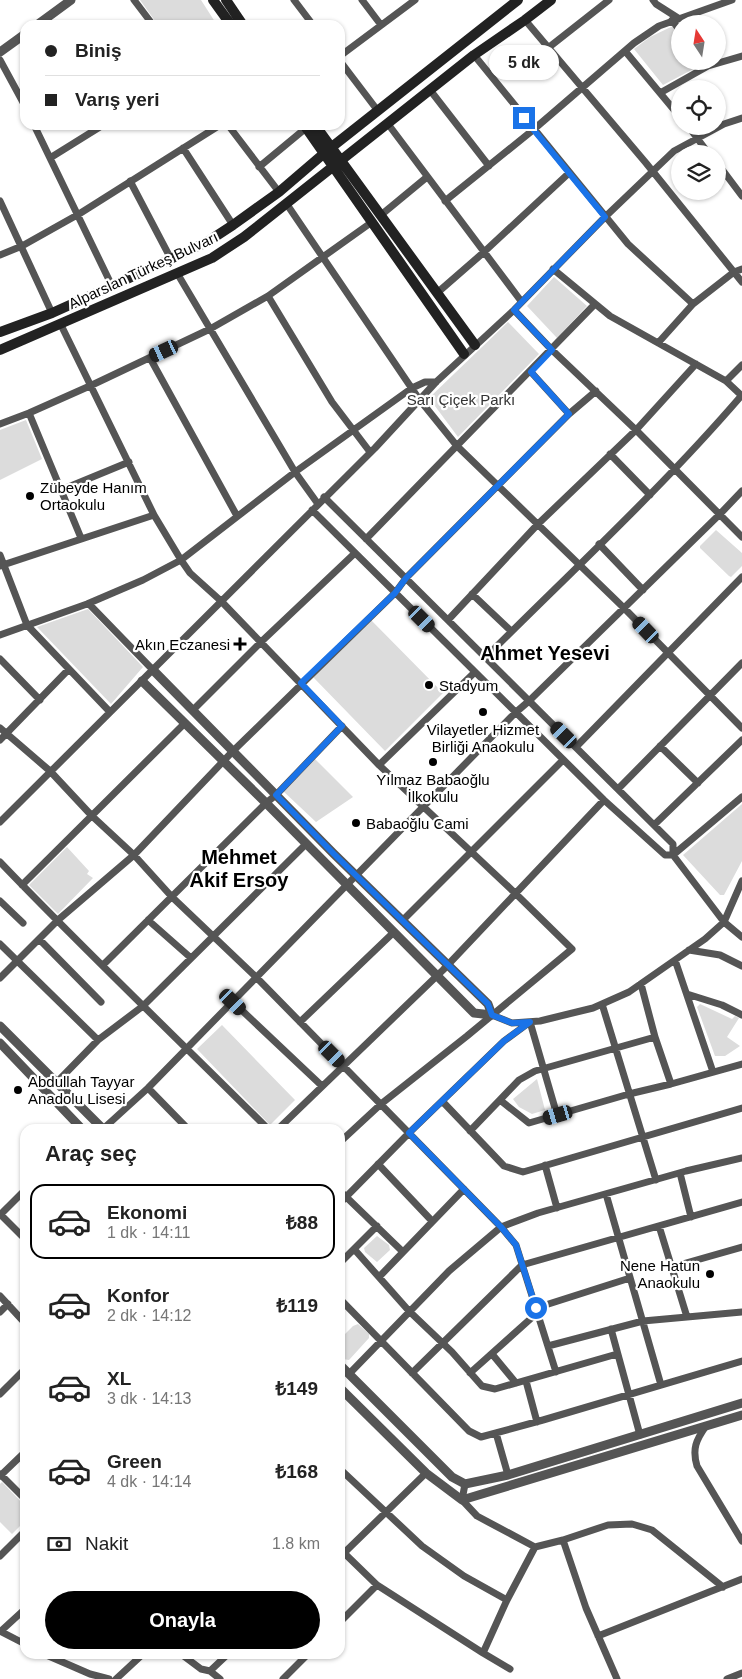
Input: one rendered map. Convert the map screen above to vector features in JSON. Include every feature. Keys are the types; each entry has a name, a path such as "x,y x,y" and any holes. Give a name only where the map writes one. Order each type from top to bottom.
{"main road":[{"path":"213,0 227,20"},
{"path":"226,0 240,20"},
{"name":"Alparslan Türkeş Bulvarı","path":"0,350 212,258 244,237 474,56 551,0"},
{"name":"Alparslan Türkeş Bulvarı","path":"0,332 52,314 207,242 279,192 323,154 512,2"},
{"path":"310,130 323,154 464,354"},
{"path":"313,130 332,147 475,345"}],"street":[{"path":"44,20 71,0"},
{"path":"134,0 147,20"},
{"path":"294,0 309,20"},
{"path":"362,0 381,25"},
{"path":"345,52 415,0"},
{"path":"548,48 609,0"},
{"path":"653,0 671,16"},
{"path":"684,15 712,3 732,0"},
{"path":"525,20 742,282"},
{"path":"445,202 534,130 625,51 660,26 671,21"},
{"path":"0,52 20,38"},
{"path":"625,51 671,106"},
{"path":"474,56 628,244 693,304"},
{"path":"726,60 742,56"},
{"path":"0,60 20,97"},
{"path":"345,68 378,111"},
{"path":"660,93 696,70"},
{"path":"430,90 489,166"},
{"path":"0,822 154,670 370,452 464,354 514,310 605,217 674,151 724,124 742,118"},
{"path":"388,124 521,301"},
{"path":"36,130 79,214 112,286"},
{"path":"50,158 95,130"},
{"path":"0,255 22,246 79,214 212,130"},
{"path":"232,130 279,192"},
{"path":"259,167 303,130"},
{"path":"695,135 703,145"},
{"path":"184,148 233,225"},
{"path":"437,293 569,173"},
{"path":"726,175 742,196"},
{"path":"381,215 427,177"},
{"path":"130,181 171,259"},
{"path":"0,201 52,314"},
{"path":"286,203 412,388 457,446 624,608 742,728"},
{"path":"0,424 92,385 210,329 268,296 372,222"},
{"path":"486,657 650,495 742,396 726,381 610,316 553,269"},
{"path":"658,342 693,304 734,272 742,269"},
{"path":"177,273 294,472 318,504"},
{"path":"268,296 332,402 370,452"},
{"path":"366,539 531,372 595,304"},
{"path":"514,310 552,350 636,430 742,537"},
{"path":"61,325 154,515 190,573 221,601 379,766 516,893 572,948 381,1104 345,1137"},
{"path":"150,358 237,516"},
{"path":"448,620 538,524 636,430 696,364"},
{"path":"726,381 742,365"},
{"path":"531,372 569,414"},
{"path":"0,635 89,604 143,580 181,560 294,472 412,388 425,382 436,382"},
{"path":"0,978 58,920 134,855 233,751 395,593 406,578 569,414 596,391"},
{"path":"29,413 81,538"},
{"path":"610,454 650,495"},
{"path":"61,490 129,462"},
{"path":"108,1124 188,1048 515,712 529,701 742,491"},
{"path":"324,497 673,844 673,855 724,922 742,937"},
{"path":"312,510 563,760 660,852 666,855 673,855 742,797"},
{"path":"2,565 154,515"},
{"path":"599,544 643,590"},
{"path":"193,710 261,642 356,553"},
{"path":"0,555 2,565 27,625 110,712"},
{"path":"576,747 742,577"},
{"path":"472,594 511,631"},
{"path":"89,604 356,876 488,1004 492,1015"},
{"path":"0,659 40,700"},
{"path":"618,789 742,663"},
{"path":"0,740 70,669"},
{"path":"379,766 475,672"},
{"path":"142,681 474,1013 492,1015 512,1023 540,1021 584,1010 629,992 705,939 724,922 741,885"},
{"path":"22,885 185,723"},
{"path":"103,966 276,795 342,726"},
{"path":"0,728 50,771 92,816 134,855 172,897 256,977 501,1227 516,1245 556,1372"},
{"path":"654,825 742,740"},
{"path":"660,746 698,783"},
{"path":"402,921 563,760"},
{"path":"283,1124 447,965 604,800"},
{"path":"57,1082 98,1040 143,1006 306,844"},
{"path":"0,862 263,1124"},
{"path":"0,901 22,922"},
{"path":"148,920 191,958"},
{"path":"300,1022 394,932"},
{"path":"39,939 101,1002"},
{"path":"0,944 98,1040"},
{"path":"689,950 720,955 742,966"},
{"path":"676,960 713,1072"},
{"path":"641,984 655,1037 671,1084"},
{"path":"687,994 722,1005 742,1015"},
{"path":"233,1002 322,1086"},
{"path":"602,1004 656,1180"},
{"path":"530,1022 558,1115"},
{"path":"402,1251 346,1197 504,1041 530,1022"},
{"path":"0,1026 98,1124"},
{"path":"470,1130 519,1080 543,1069 655,1037"},
{"path":"0,1043 77,1124"},
{"path":"500,1100 529,1124 629,1094 713,1072 741,1062"},
{"path":"148,1088 183,1124"},
{"path":"442,1101 504,1166 523,1172 742,1108"},
{"path":"349,1374 448,1271 501,1227 557,1208 680,1173 742,1158"},
{"path":"378,1164 432,1221"},
{"path":"545,1166 557,1208"},
{"path":"680,1173 691,1217"},
{"path":"379,1277 402,1251 464,1189"},
{"path":"606,1194 661,1385"},
{"path":"20,1195 0,1214 20,1234"},
{"path":"412,1373 522,1265 742,1202"},
{"path":"345,1257 376,1226"},
{"path":"659,1226 687,1317"},
{"path":"672,1268 742,1247"},
{"path":"354,1249 409,1311 443,1343 482,1386 495,1390 617,1354"},
{"path":"470,1373 537,1311 630,1278"},
{"path":"0,1296 20,1317"},
{"path":"0,1312 8,1304"},
{"path":"345,1304 469,1432 480,1436 537,1422 742,1361"},
{"path":"548,1346 643,1321 742,1312"},
{"path":"611,1329 640,1435"},
{"path":"492,1354 516,1383"},
{"path":"345,1370 452,1477 465,1484 508,1475 742,1403"},
{"path":"0,1394 20,1374"},
{"path":"526,1380 537,1422"},
{"path":"345,1393 426,1473 462,1500 477,1516 534,1547 563,1540 608,1525 632,1524 652,1530 723,1588"},
{"path":"462,1500 742,1415"},
{"path":"706,1426 697,1438 695,1445 694,1455 697,1466 742,1541"},
{"path":"496,1432 508,1475"},
{"path":"20,1457 0,1475 20,1494"},
{"path":"345,1548 426,1473"},
{"path":"345,1474 422,1546 464,1576 507,1600"},
{"path":"462,1500 465,1484"},
{"path":"0,1556 20,1536"},
{"path":"563,1540 586,1608 617,1679"},
{"path":"483,1653 534,1547"},
{"path":"345,1554 377,1585 510,1669"},
{"path":"598,1636 742,1579"},
{"path":"345,1617 377,1585"},
{"path":"20,1613 1,1631 20,1641"},
{"path":"116,1679 138,1659"},
{"path":"188,1659 201,1669 210,1671 220,1679"},
{"path":"210,1671 223,1659"},
{"path":"283,1679 303,1659"},
{"path":"55,1660 108,1679"},
{"path":"727,1679 742,1673"}],"green space":[{"path":"140,0 201,0 214,20 154,20"},
{"path":"671,27 671,70 692,70 663,85 634,49 650,37"},
{"path":"554,277 587,306 557,338 527,306"},
{"name":"Sarı Çiçek Parkı","path":"508,322 539,354 458,437 429,398"},
{"path":"26,420 42,459 0,480 0,430"},
{"path":"716,530 742,553 742,566 731,577 700,548"},
{"path":"88,609 143,667 111,704 37,627"},
{"path":"371,620 443,693 385,751 313,677"},
{"path":"315,759 353,797 316,822 283,791"},
{"path":"742,804 742,861 724,895 720,895 683,855"},
{"path":"67,847 89,871 87,874 93,878 58,914 29,885"},
{"path":"700,1004 732,1019 735,1016 739,1018 727,1037 740,1046 725,1056 715,1056 697,1007"},
{"path":"222,1025 295,1100 269,1124 197,1049"},
{"path":"537,1079 545,1110 532,1114 519,1107 513,1099"},
{"path":"377,1236 389,1245 390,1250 377,1262 365,1252 364,1248"},
{"path":"358,1324 369,1334 369,1338 349,1360 345,1359 345,1334"},
{"path":"2,1482 20,1501 20,1526 12,1534 0,1522 0,1484"}],"place":[{"name":"Zübeyde Hanım Ortaokulu","path":"30,496"},
{"name":"Akın Eczanesi","path":"240,644"},
{"name":"Stadyum","path":"429,685"},
{"name":"Vilayetler Hizmet Birliği Anaokulu","path":"483,712"},
{"name":"Yılmaz Babaoğlu İlkokulu","path":"433,762"},
{"name":"Babaoğlu Cami","path":"356,823"},
{"name":"Abdullah Tayyar Anadolu Lisesi","path":"18,1090"},
{"name":"Nene Hatun Anaokulu","path":"710,1274"}],"district":[{"name":"Ahmet Yesevi","path":"545,653"},
{"name":"Mehmet Akif Ersoy","path":"239,868"}],"route":[{"path":"524,118 605,217 514,310 552,350 531,372 569,414 406,578 395,593 301,683 342,726 276,795 488,1004 492,1015 512,1023 530,1022 504,1041 409,1133 501,1227 516,1245 536,1308"}]}
